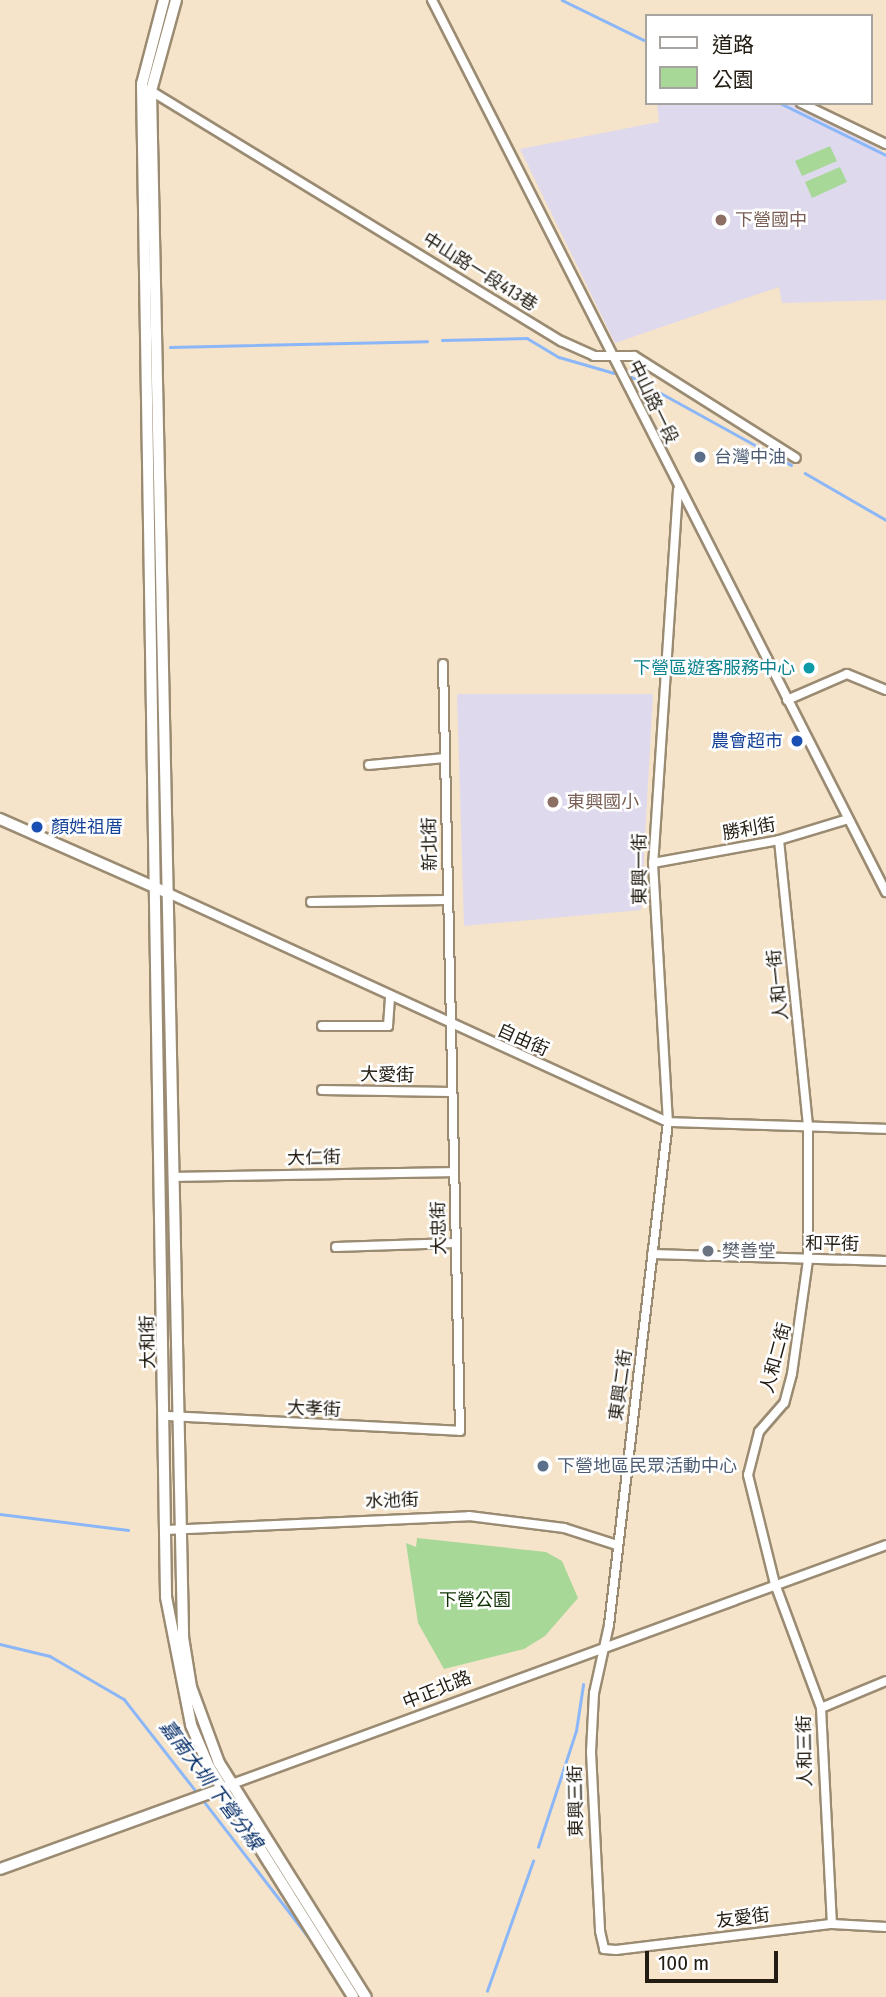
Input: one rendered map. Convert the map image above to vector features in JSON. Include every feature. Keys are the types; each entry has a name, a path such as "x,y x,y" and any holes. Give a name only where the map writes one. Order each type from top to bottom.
{"main road":[{"name":"大和街","path":"164,0 142,84 157,886 172,1417"},
{"name":"大和街","path":"176,0 151,92 174,1177 173,1654 191,1726 221,1789 353,1997"},
{"name":"大和街","path":"172,1530 191,1687 232,1784 366,1997"}],"street":[{"name":"中山路一段","path":"432,0 613,355 678,490 886,892"},
{"name":"中山路一段413巷","path":"151,92 561,341 594,356 634,356 796,458"},
{"path":"805,105 886,144"},
{"name":"東興一街","path":"668,1122 653,863 678,490"},
{"name":"新北街","path":"443,664 449,1023"},
{"path":"787,700 847,674 886,690"},
{"path":"369,765 444,758"},
{"path":"0,819 168,893"},
{"name":"勝利街","path":"653,863 779,840 848,819"},
{"name":"人和一街","path":"779,840 808,1126"},
{"name":"自由街","path":"168,893 668,1122 886,1129"},
{"path":"311,902 447,900"},
{"path":"322,1026 388,1026 390,996"},
{"name":"大忠街","path":"449,1023 460,1431"},
{"name":"大愛街","path":"322,1090 451,1092"},
{"name":"東興二街","path":"600,1651 609,1625 668,1122"},
{"name":"人和二街","path":"775,1584 748,1475 759,1432 784,1402 792,1374 808,1259 808,1126"},
{"name":"大仁街","path":"174,1177 453,1172"},
{"path":"336,1247 455,1243"},
{"name":"和平街","path":"652,1254 886,1261"},
{"name":"大孝街","path":"172,1417 460,1431"},
{"name":"水池街","path":"172,1530 469,1516 564,1528 617,1545"},
{"name":"中正北路","path":"0,1868 886,1545"},
{"name":"人和三街","path":"775,1584 821,1707 832,1924"},
{"name":"東興三街","path":"600,1651 591,1752 604,1949"},
{"path":"821,1707 886,1681"},
{"name":"友愛街","path":"604,1949 832,1924 886,1927"}],"shaded area":[{"name":"下營國中","path":"657,105 813,105 886,154 886,300 782,303 779,287 615,343 520,149 659,122"},
{"name":"東興國小","path":"457,694 653,694 641,910 464,926"}],"green space":[{"path":"830,146 837,161 802,176 795,161"},
{"path":"840,167 847,182 812,198 805,182"},
{"name":"下營公園","path":"417,1538 546,1552 562,1561 578,1598 545,1636 524,1649 444,1669 418,1623 406,1543 416,1547"}],"waterway":[{"path":"562,0 644,40"},
{"path":"784,105 886,155"},
{"path":"442,340 527,338 559,357 614,373"},
{"path":"170,347 427,341"},
{"path":"630,376 791,465"},
{"path":"805,473 886,520"},
{"path":"0,1514 128,1530"},
{"name":"嘉南大圳 下營分線","path":"0,1644 50,1656 124,1699 199,1795"},
{"path":"538,1847 576,1731 583,1685"},
{"name":"嘉南大圳 下營分線","path":"203,1800 314,1944"},
{"path":"487,1991 533,1861"}],"place":[{"name":"下營國中","path":"721,220"},
{"name":"台灣中油","path":"700,457"},
{"name":"下營區遊客服務中心","path":"809,668"},
{"name":"農會超市","path":"797,741"},
{"name":"東興國小","path":"553,802"},
{"name":"顏姓祖厝","path":"37,827"},
{"name":"樊善堂","path":"708,1251"},
{"name":"下營地區民眾活動中心","path":"543,1466"}]}
